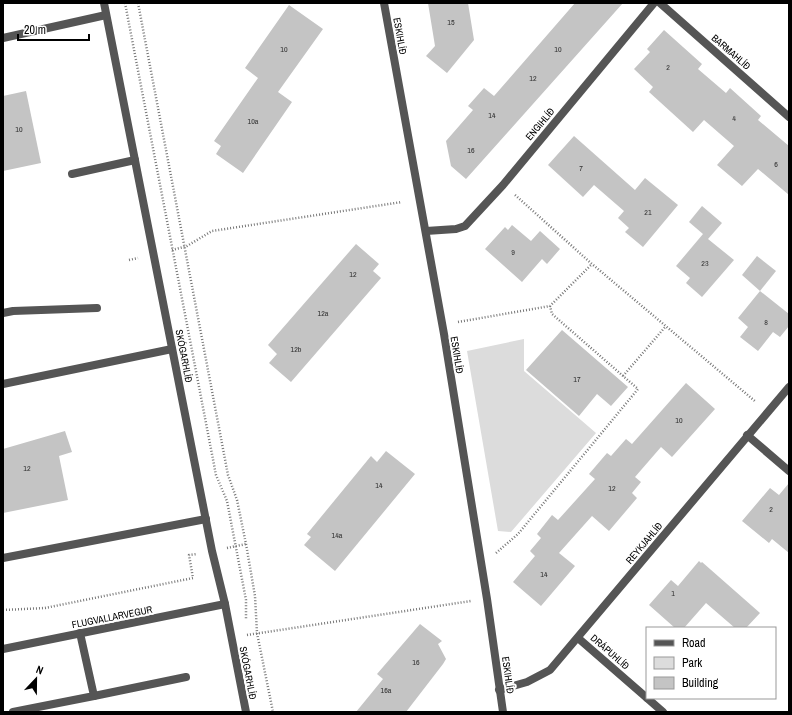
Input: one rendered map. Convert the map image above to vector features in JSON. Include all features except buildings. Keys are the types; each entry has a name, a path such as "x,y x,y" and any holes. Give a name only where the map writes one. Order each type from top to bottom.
{"street":[{"name":"SKÓGARHLÍÐ","path":"104,3 206,519 225,604 246,712"},
{"name":"ESKIHLÍÐ","path":"384,3 426,231 483,573 503,712"},
{"name":"ENGIHLÍÐ","path":"426,231 456,229 465,226 503,184 654,3"},
{"name":"BARMAHLÍÐ","path":"660,3 789,117"},
{"path":"3,38 106,15"},
{"path":"72,174 135,160"},
{"path":"3,313 13,311 97,308"},
{"path":"3,384 172,348"},
{"name":"REYKJAHLÍÐ","path":"499,690 527,682 550,670 789,387"},
{"path":"747,435 789,471"},
{"path":"3,558 206,519"},
{"name":"FLUGVALLARVEGUR","path":"3,649 225,604"},
{"path":"80,633 94,696"},
{"name":"DRÁPUHLÍÐ","path":"578,638 646,697"},
{"path":"13,712 186,678"},
{"name":"DRÁPUHLÍÐ","path":"648,699 663,712"}],"path":[{"path":"125,3 216,475 229,508 246,600 246,622"},
{"path":"138,3 228,475 238,500 255,596 258,633 273,712"},
{"path":"503,184 592,264 767,412"},
{"path":"129,260 185,247 196,242 210,232 402,202"},
{"path":"458,322 550,306 592,264"},
{"path":"495,554 518,534 638,389 552,314 550,306"},
{"path":"623,376 666,326"},
{"path":"3,610 45,608 193,578 189,555"},
{"path":"247,635 471,601"},
{"path":"246,630 249,642"}],"green space":[{"path":"524,339 524,371 596,433 511,532 498,531 467,351"}]}
